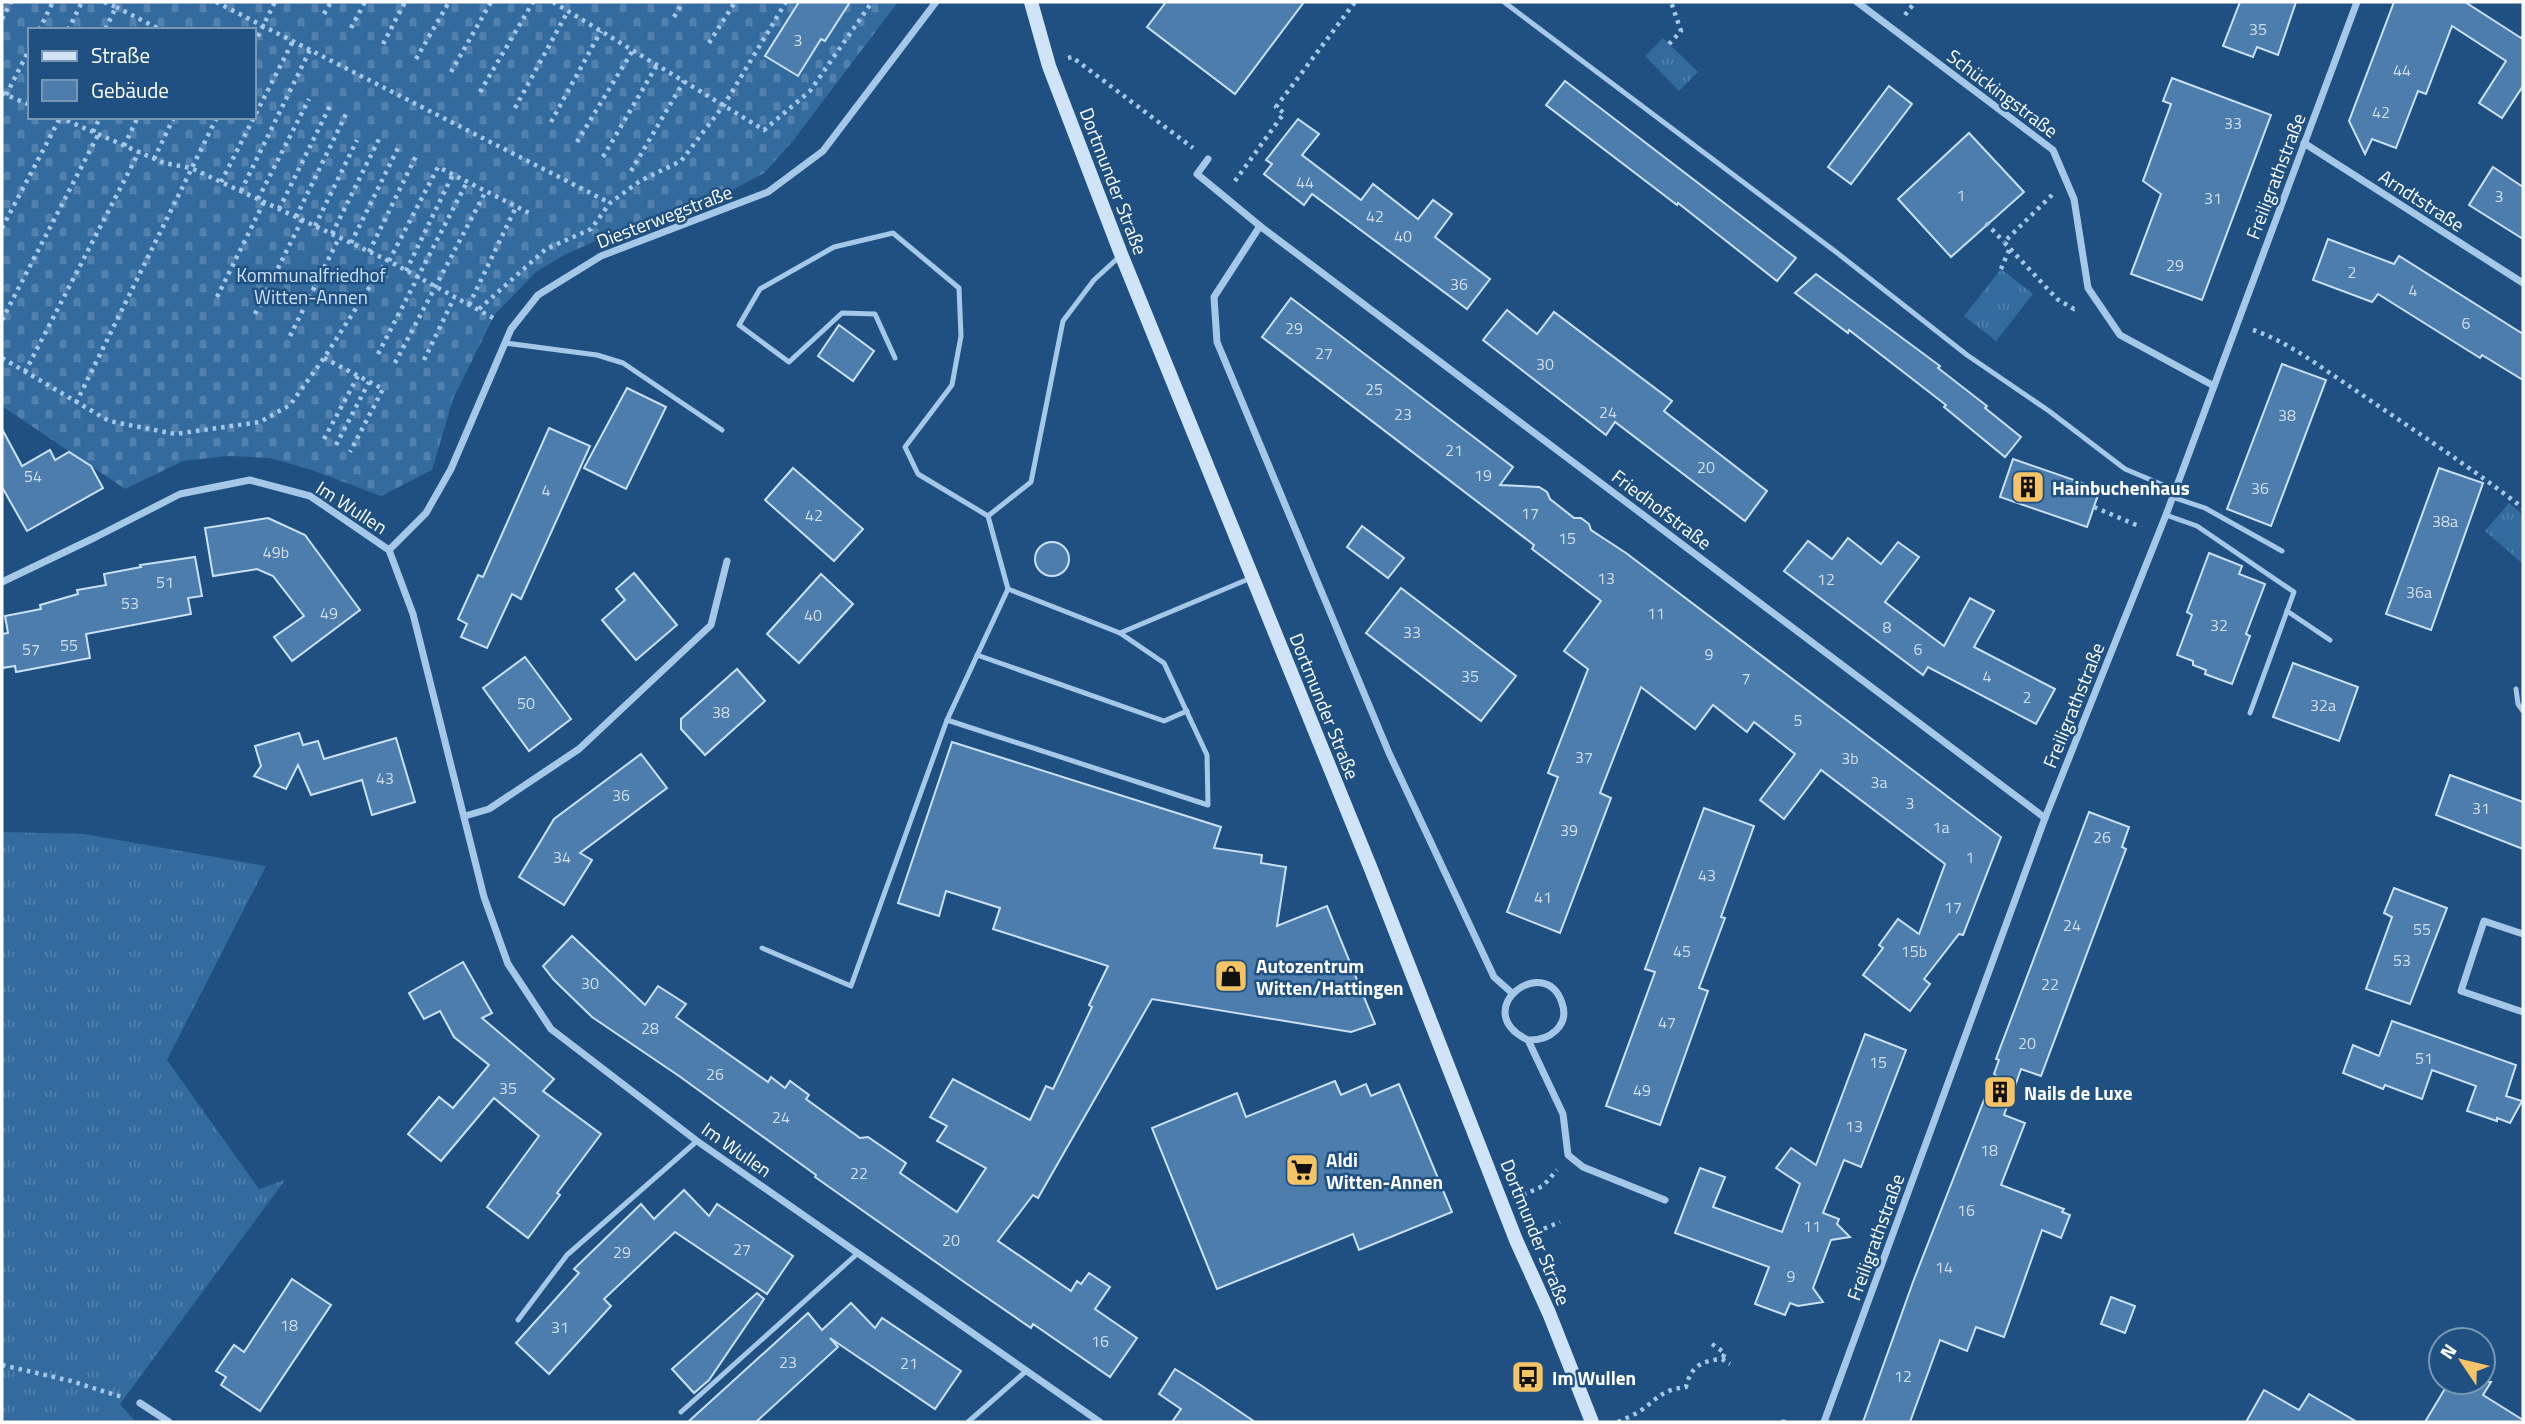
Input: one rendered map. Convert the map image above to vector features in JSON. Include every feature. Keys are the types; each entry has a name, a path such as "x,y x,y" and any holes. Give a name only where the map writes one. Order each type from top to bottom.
{"main road":[{"name":"Dortmunder Straße","path":"1031,2 1049,66 1121,254 1371,869 1502,1205 1592,1422"}],"street":[{"name":"Diesterwegstraße","path":"389,550 426,513 451,469 511,329 538,295 601,256 768,192 822,151 936,2"},
{"name":"Schückingstraße","path":"1857,2 2053,150 2074,198 2088,288 2096,300 2120,335 2214,386"},
{"name":"Freiligrathstraße","path":"1824,1422 2045,818 2166,515 2357,2"},
{"name":"Arndtstraße","path":"2304,143 2523,283"},
{"name":"Friedhofstraße","path":"1208,159 1197,174 1260,226 2045,818"},
{"path":"1260,226 1214,297 1217,342 1389,753 1494,977 1512,993"},
{"name":"Im Wullen","path":"2,582 180,494 250,480 310,496 389,550 413,614 484,897 508,964 551,1029 697,1141 1100,1422"},
{"path":"465,816 489,809 579,749 711,625 727,561"},
{"path":"2523,934 2484,921 2461,991 2523,1012"},
{"path":"1532,982 1544,983 1554,989 1561,999 1564,1009 1562,1020 1549,1037 1528,1040 1509,1027 1506,1004 1512,993 1521,986 1532,982"},
{"path":"1528,1040 1563,1114 1568,1155 1583,1167 1665,1200"},
{"path":"140,1403 169,1422"}],"lane":[{"path":"1504,2 1836,252 1967,355 2049,411 2125,469 2205,508 2282,551"},
{"path":"762,948 851,986 947,720 1008,589 988,516 918,474 905,447 952,386 961,336 959,288 892,233 834,247 760,289 739,325 789,362 842,313 875,314 895,358"},
{"path":"988,516 1031,482 1063,321 1094,280 1121,254"},
{"path":"505,343 597,355 623,363 722,430"},
{"path":"2166,515 2197,526 2294,592 2250,713"},
{"path":"1120,633 1251,578"},
{"path":"947,720 1208,805 1208,755 1164,663 1120,633 1008,589"},
{"path":"2287,611 2330,640"},
{"path":"977,655 1164,721 1186,711"},
{"path":"2516,689 2518,704 2523,711"},
{"path":"519,1320 567,1255 697,1141"},
{"path":"681,1412 857,1254"},
{"path":"968,1422 1025,1372"}],"path":[{"path":"2,19 10,2"},
{"path":"40,28 53,2"},
{"path":"69,28 82,2"},
{"path":"104,2 157,28"},
{"path":"216,2 610,204"},
{"path":"256,40 275,2"},
{"path":"324,14 331,2"},
{"path":"351,28 365,2"},
{"path":"383,44 405,2"},
{"path":"416,59 449,2"},
{"path":"451,72 491,2"},
{"path":"480,92 533,2"},
{"path":"553,2 764,130 810,91 872,2"},
{"path":"674,18 683,2"},
{"path":"709,43 734,2"},
{"path":"479,309 546,249 591,229 610,204 640,181 681,161 724,106 786,2"},
{"path":"1224,196 1284,113 1276,107 1355,2"},
{"path":"1669,44 1681,31 1671,2"},
{"path":"106,28 116,7"},
{"path":"515,108 568,11"},
{"path":"144,28 147,23"},
{"path":"551,122 601,31"},
{"path":"256,113 293,41"},
{"path":"240,191 310,50"},
{"path":"578,142 633,50"},
{"path":"28,52 4,94 28,104"},
{"path":"1049,66 1072,57 1208,159"},
{"path":"603,157 657,65"},
{"path":"631,171 684,81"},
{"path":"258,199 309,99"},
{"path":"279,209 330,106"},
{"path":"296,217 348,110"},
{"path":"2,228 60,119"},
{"path":"63,119 154,159 191,168 258,199 388,261 511,329"},
{"path":"2,320 95,134 99,119"},
{"path":"124,146 137,119"},
{"path":"154,159 173,119"},
{"path":"76,403 215,119"},
{"path":"221,182 253,119"},
{"path":"332,234 380,137"},
{"path":"315,226 357,140"},
{"path":"351,243 400,144"},
{"path":"25,372 139,152"},
{"path":"369,252 417,154"},
{"path":"2,358 109,421 175,435 260,422 289,405 324,358 388,261 438,167 531,214"},
{"path":"406,271 453,174"},
{"path":"379,354 467,182"},
{"path":"2004,242 2046,198 2068,186"},
{"path":"395,363 486,191"},
{"path":"217,297 264,202"},
{"path":"469,305 516,207"},
{"path":"255,314 302,220"},
{"path":"1986,223 2057,299 2074,309 2096,300"},
{"path":"290,336 339,238"},
{"path":"2001,269 2010,248"},
{"path":"424,360 454,298"},
{"path":"2236,324 2269,335 2476,471 2523,508"},
{"path":"324,358 383,390 350,452"},
{"path":"324,439 358,376"},
{"path":"336,445 369,382"},
{"path":"2094,507 2158,534"},
{"path":"1502,1205 1543,1186 1568,1155"},
{"path":"1712,1345 1725,1353 1722,1359"},
{"path":"1618,1422 1640,1411 1662,1393 1686,1387 1697,1365 1722,1359 1730,1364"},
{"path":"2,1365 71,1381 140,1403"}],"green space":[{"name":"Kommunalfriedhof Witten-Annen","path":"2,2 898,2 792,142 764,173 719,197 607,236 564,255 536,272 495,314 453,399 432,470 381,496 309,469 270,458 227,456 183,461 125,489 2,406"},
{"path":"1663,38 1698,72 1679,91 1645,56"},
{"path":"2001,269 2033,294 1996,341 1964,316"},
{"path":"2509,503 2523,515 2523,564 2485,531"},
{"path":"2,832 84,834 266,866 167,1060 259,1189 285,1180 120,1404 136,1422 2,1422"}],"building":[{"path":"799,2 850,2 825,41 821,39 798,76 765,56"},
{"path":"1166,2 1304,2 1235,94 1147,27"},
{"path":"2240,2 2296,2 2278,55 2257,47 2253,57 2223,46"},
{"path":"2394,2 2465,2 2521,38 2523,35 2523,86 2502,118 2479,103 2506,61 2452,26 2426,94 2418,91 2396,148 2372,139 2365,154 2349,121"},
{"path":"2172,78 2271,115 2202,300 2131,274 2161,194 2143,181 2171,104 2163,101"},
{"path":"1565,81 1796,258 1777,281 1546,105"},
{"path":"1889,86 1912,104 1851,184 1828,167"},
{"path":"1298,119 1319,134 1302,155 1361,200 1373,184 1418,219 1433,200 1452,214 1435,237 1490,279 1467,309 1312,194 1304,205 1264,174 1272,164 1266,160"},
{"path":"1969,133 2024,192 1951,257 1898,199"},
{"path":"2493,167 2523,187 2523,239 2469,205"},
{"path":"2328,239 2394,264 2399,256 2523,334 2523,380 2482,355 2480,358 2378,294 2372,302 2313,280"},
{"path":"1816,274 1940,366 1938,368 1987,406 1985,408 2021,437 2005,457 1944,407 1946,405 1849,330 1848,333 1795,293"},
{"path":"1291,298 1513,467 1500,485 1539,487 1547,492 1550,499 1574,518 1581,518 1589,524 1591,530 1626,553 2001,837 1963,935 1959,934 1924,979 1930,984 1910,1011 1863,975 1883,948 1879,945 1898,919 1919,934 1945,864 1821,770 1784,819 1760,800 1795,754 1754,722 1747,732 1713,705 1695,729 1641,687 1600,793 1611,798 1560,933 1507,912 1558,777 1548,773 1588,669 1564,651 1601,601 1532,549 1534,545 1262,337"},
{"path":"1507,310 1537,334 1554,312 1672,401 1664,411 1767,491 1745,521 1615,422 1606,435 1483,340"},
{"path":"839,325 874,351 853,381 818,356"},
{"path":"2282,364 2326,380 2271,526 2227,509"},
{"path":"627,388 666,407 626,489 584,468"},
{"path":"549,428 590,446 521,599 512,594 487,648 461,637 467,624 458,619 478,575 483,577"},
{"path":"2,429 22,466 50,450 55,460 69,452 91,466 103,488 27,531 2,487"},
{"path":"2013,459 2100,489 2087,527 2000,497"},
{"path":"793,468 863,529 834,561 765,500"},
{"path":"2439,468 2483,483 2431,630 2386,614"},
{"path":"268,518 305,535 360,610 292,661 274,637 304,616 273,576 257,569 213,576 205,528"},
{"path":"1362,526 1404,558 1388,578 1347,547"},
{"path":"1848,538 1881,564 1898,542 1919,557 1885,602 1944,646 1970,598 1994,611 1974,647 2055,689 2036,724 1928,667 1923,675 1784,571 1808,541 1832,559"},
{"path":"1052,542 1064,547 1069,559 1064,571 1052,576 1040,571 1035,559 1040,547"},
{"path":"2209,553 2242,566 2239,574 2265,584 2246,634 2250,636 2232,684 2205,674 2206,670 2193,665 2193,661 2177,655 2192,615 2187,612"},
{"path":"195,557 202,596 188,598 191,614 86,634 90,658 16,672 15,666 2,668 2,634 8,633 5,616 41,609 40,605 78,594 77,590 106,585 104,574 141,567 140,565"},
{"path":"634,573 677,625 636,660 602,620 625,600 616,589"},
{"path":"821,574 853,604 799,663 767,634"},
{"path":"1401,588 1516,676 1481,721 1366,633"},
{"path":"525,657 571,719 529,751 483,688"},
{"path":"2293,663 2358,687 2339,741 2273,717"},
{"path":"737,669 765,701 705,755 681,729 681,719"},
{"path":"299,733 303,745 318,741 324,759 396,738 415,802 372,815 362,780 311,795 298,765 286,789 254,776 261,766 255,746"},
{"name":"Autozentrum Witten/Hattingen","path":"952,742 1221,827 1214,848 1262,855 1261,863 1286,867 1277,926 1327,906 1375,1024 1351,1032 1152,999 1038,1198 1033,1195 998,1241 1071,1291 1077,1281 1081,1284 1089,1273 1110,1287 1095,1309 1137,1338 1110,1377 1033,1324 1031,1328 967,1284 815,1177 816,1175 679,1076 592,1017 543,966 572,936 645,1005 658,986 686,1004 676,1017 768,1082 771,1077 785,1088 790,1081 809,1095 806,1099 860,1138 868,1137 906,1163 900,1173 957,1212 986,1168 937,1141 947,1126 930,1117 953,1079 1030,1120 1046,1086 1053,1089 1092,1007 1089,1005 1108,966 993,929 1000,908 946,891 939,916 898,903"},
{"path":"641,754 667,788 580,853 592,860 564,905 519,877 554,819"},
{"path":"2450,775 2523,802 2523,849 2436,815"},
{"path":"1704,808 1754,826 1721,917 1725,918 1699,988 1708,991 1660,1125 1606,1106 1655,972 1645,969"},
{"path":"2089,812 2129,827 2122,847 2126,849 2041,1076 2021,1069 2014,1089 1994,1074 1999,1060 1996,1059"},
{"path":"2394,888 2447,908 2410,1004 2366,989 2392,917 2384,913"},
{"path":"463,962 492,1013 482,1018 554,1079 543,1091 601,1134 557,1193 560,1195 528,1238 487,1207 539,1136 494,1098 441,1161 408,1134 439,1097 453,1108 489,1065 454,1037 440,1011 424,1019 409,993"},
{"path":"2392,1021 2516,1065 2506,1096 2522,1101 2510,1123 2467,1111 2476,1086 2432,1070 2422,1099 2385,1085 2383,1089 2343,1073 2353,1045 2379,1056"},
{"path":"1865,1034 1906,1050 1861,1167 1844,1160 1823,1213 1839,1219 1837,1224 1850,1237 1831,1240 1813,1288 1823,1302 1798,1306 1790,1303 1785,1315 1755,1304 1769,1267 1675,1233 1700,1168 1725,1177 1713,1207 1782,1232 1800,1184 1776,1168 1791,1148 1816,1165"},
{"name":"Aldi Witten-Annen","path":"1335,1081 1341,1095 1366,1084 1371,1096 1399,1084 1452,1212 1359,1250 1353,1234 1217,1289 1152,1128 1237,1093 1246,1117"},
{"path":"1991,1082 2013,1090 2004,1115 2025,1123 2001,1185 2064,1209 2062,1212 2070,1215 2061,1238 2042,1230 2004,1337 1976,1327 1967,1351 1940,1340 1910,1422 1863,1422 1913,1282"},
{"path":"684,1190 709,1216 717,1204 793,1256 767,1294 675,1232 604,1299 611,1306 549,1374 516,1343 579,1273 574,1269 641,1204 654,1219"},
{"path":"292,1279 331,1305 260,1411 221,1385 226,1377 216,1371 234,1345 244,1352"},
{"path":"757,1293 764,1299 709,1380 694,1393 672,1369"},
{"path":"2111,1297 2135,1306 2125,1333 2101,1324"},
{"path":"851,1303 875,1328 882,1318 961,1371 935,1409 830,1338 838,1347 756,1422 688,1422 808,1313 822,1330"},
{"path":"1175,1369 1255,1422 1172,1422 1181,1409 1159,1394"},
{"path":"2264,1390 2299,1410 2309,1394 2357,1422 2246,1422"},
{"path":"2441,1396 2485,1396 2523,1420 2523,1422 2425,1422"}],"place":[{"name":"Hainbuchenhaus","path":"2028,487"},
{"name":"Autozentrum Witten/Hattingen","path":"1231,976"},
{"name":"Nails de Luxe","path":"2000,1092"},
{"name":"Aldi Witten-Annen","path":"1302,1170"},
{"name":"Im Wullen","path":"1528,1377"}]}
